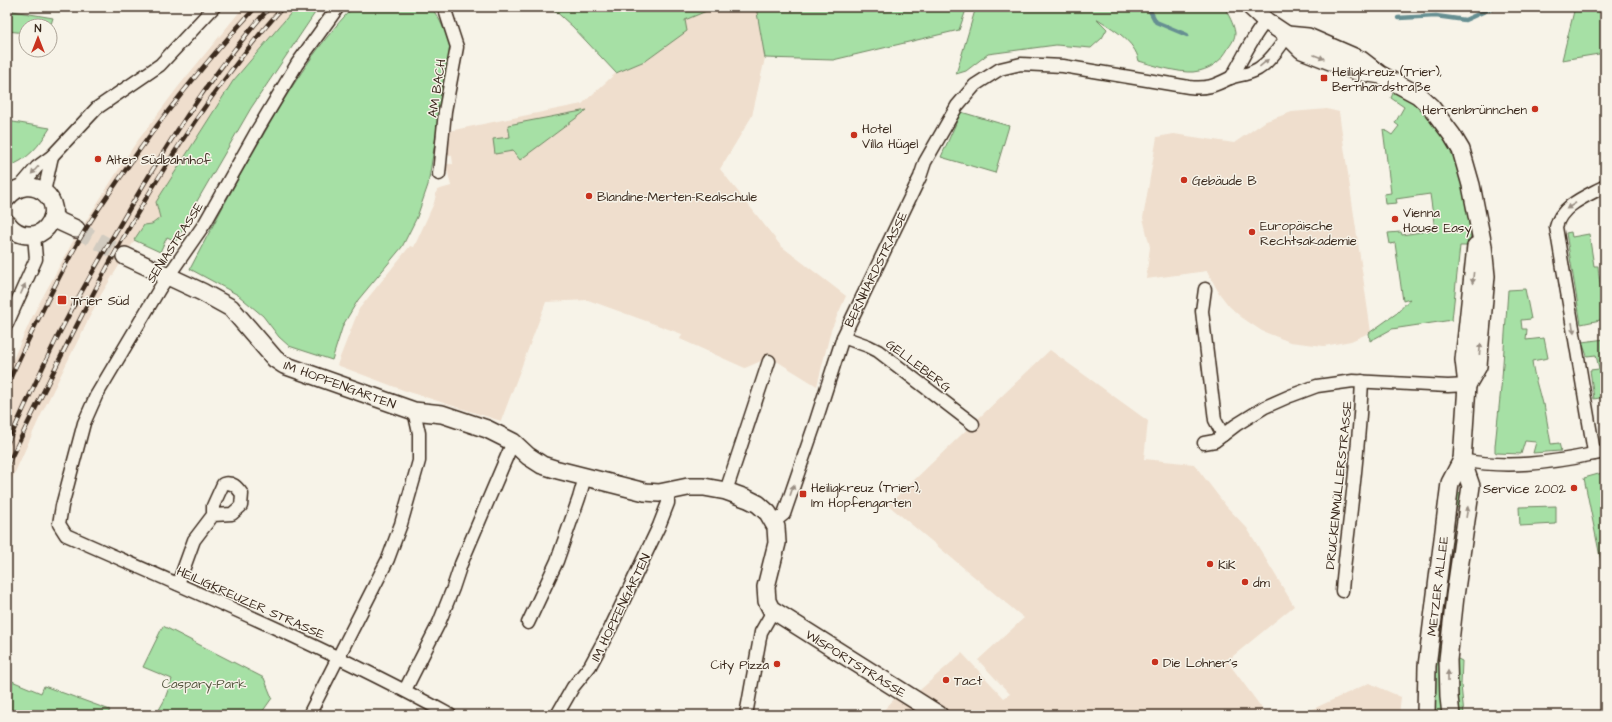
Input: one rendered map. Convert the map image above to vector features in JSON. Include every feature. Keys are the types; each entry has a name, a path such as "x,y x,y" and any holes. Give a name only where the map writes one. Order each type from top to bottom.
{"street":[{"path":"7,198 13,191 20,187 37,167 52,156 97,108 160,65 214,7"},
{"name":"SENIASTRASSE","path":"62,506 84,423 96,396 168,276 205,223 258,129 297,64 338,7"},
{"name":"AM BACH","path":"439,174 445,111 457,47 444,7"},
{"path":"1251,7 1266,21 1287,35"},
{"path":"1231,78 1241,63 1255,34 1266,21"},
{"name":"METZER ALLEE","path":"1287,35 1308,37 1361,60 1381,75 1418,95 1438,115 1452,134 1461,150 1469,176 1485,263 1486,292 1478,366 1467,384 1462,460 1450,484 1427,666 1426,715"},
{"name":"BERNHARDSTRASSE","path":"774,522 784,514 843,337 920,177 928,156 956,106 970,90 981,80 1000,69 1021,64 1063,66 1198,88 1218,85 1231,78 1255,71 1282,45 1287,35"},
{"path":"44,192 52,156"},
{"path":"7,223 17,233 25,236 34,235 45,229 52,218 52,203 44,192 29,186 20,187"},
{"path":"1462,460 1485,465 1519,464 1558,461 1600,453 1556,227 1559,217 1566,209 1605,186"},
{"path":"52,218 76,229"},
{"path":"7,324 36,259 34,235"},
{"name":"IM HOPFENGARTEN","path":"125,256 231,308 275,359 284,365 414,411 442,414 487,429 513,442 528,456 542,465 651,493 668,492 696,487 711,487 726,491 758,504 770,515 774,522"},
{"path":"1205,290 1202,311 1215,420 1223,435"},
{"name":"GELLEBERG","path":"843,337 878,351 973,424"},
{"path":"726,491 769,361"},
{"name":"DRUCKENMÜLLERSTRASSE","path":"1204,443 1215,441 1265,407 1317,386 1342,382 1362,381 1448,386 1467,384"},
{"name":"DRUCKENMÜLLERSTRASSE","path":"1342,591 1344,555 1350,522 1359,435 1362,381"},
{"path":"309,715 388,559 401,524 419,461 419,433 414,411"},
{"path":"405,690 439,623 461,564 513,442"},
{"name":"METZER ALLEE","path":"1451,715 1448,675 1449,652 1454,596 1471,486 1462,460"},
{"path":"528,623 557,561 585,477"},
{"name":"IM HOPFENGARTEN","path":"557,715 573,687 590,666 610,629 659,526 668,503 668,492"},
{"name":"HEILIGKREUZER STRASSE","path":"62,506 59,524 66,535 338,657 405,690 450,715"},
{"path":"178,584 194,540 213,515"},
{"path":"746,715 761,632 773,611 768,605 766,587 777,538 774,522"},
{"name":"WISPORTSTRASSE","path":"773,611 939,715"}],"shaded area":[{"path":"241,7 296,7 233,81 156,202 160,218 152,224 144,225 99,298 40,417 7,490 7,372 34,313 72,243 133,147 178,87 241,10"},
{"name":"Blandine-Merten-Realschule","path":"716,7 756,7 765,58 752,116 720,169 781,246 846,296 831,330 817,386 770,357 745,368 680,339 682,334 588,300 546,302 501,421 403,390 337,365 359,309 410,246 414,247 434,203 437,190 451,186 446,164 453,164 452,156 445,155 449,131 582,104 616,73 647,60 685,20"},
{"name":"Europäische Rechtsakademie","path":"1327,109 1339,112 1371,332 1351,341 1324,346 1290,342 1262,331 1241,317 1229,306 1219,293 1207,271 1146,279 1150,247 1143,218 1157,137 1174,134 1234,143 1266,121 1292,112"},
{"path":"1050,350 1148,421 1144,459 1194,464 1226,506 1247,528 1294,606 1227,661 1267,715 879,715 902,691 912,697 962,653 1004,698 1010,694 978,660 1024,618 888,505"},
{"path":"1369,683 1401,697 1399,715 1300,715"}],"green space":[{"path":"296,7 319,7 251,108 189,215 190,216 176,241 167,237 160,252 134,240 144,225 152,224 160,218 156,202 233,81"},
{"path":"353,7 431,7 451,43 428,185 417,217 402,247 358,300 343,325 332,360 289,346 279,337 263,316 238,295 190,269 240,175 301,72 313,55"},
{"path":"551,7 716,7 685,20 687,31 647,60 616,73 573,27"},
{"path":"756,7 967,7 959,30 833,60 765,58"},
{"path":"976,7 1224,7 1232,23 1235,35 1226,52 1219,61 1205,69 1187,72 1139,61 1137,54 1128,41 1096,18 1107,29 1102,38 1091,48 1056,45 988,54 966,71 956,74"},
{"path":"1575,7 1605,7 1605,53 1562,60"},
{"path":"7,10 53,18 18,18 18,32 7,31"},
{"path":"1394,91 1411,101 1433,120 1445,136 1455,154 1465,194 1471,246 1460,246 1452,320 1392,329 1370,341 1369,333 1397,313 1410,299 1403,301 1395,243 1390,244 1388,233 1401,232 1402,235 1435,230 1430,194 1396,199 1397,203 1385,204 1384,194 1391,193 1383,129 1392,135 1399,126 1395,123 1404,107 1391,98"},
{"path":"587,110 520,160 513,151 495,154 493,139 510,137 508,125"},
{"path":"961,112 1009,126 995,173 941,157"},
{"path":"7,121 50,128 42,141 32,152 21,160 7,167"},
{"path":"1571,232 1572,237 1589,234 1594,266 1598,266 1605,319 1581,324 1566,233"},
{"path":"1525,289 1531,319 1521,320 1522,329 1527,329 1526,340 1544,338 1548,358 1532,361 1542,404 1544,404 1551,444 1559,443 1561,451 1533,453 1536,442 1525,441 1521,454 1497,453 1495,452 1495,446 1502,378 1508,290"},
{"path":"1605,339 1605,397 1594,399 1590,370 1599,369 1596,355 1587,356 1582,342"},
{"path":"1605,467 1605,581 1584,478 1602,473 1601,468"},
{"path":"1454,492 1465,493 1464,502 1456,509 1440,661 1440,695 1443,715 1435,715 1436,662"},
{"path":"1556,506 1556,524 1520,526 1519,507"},
{"name":"Caspary-Park","path":"163,626 264,678 272,698 260,715 156,715 164,701 172,679 143,667"},
{"path":"1458,659 1462,661 1461,685 1464,715 1458,715 1456,660"},
{"path":"7,679 41,693 44,686 110,710 107,715 7,715"}],"waterway":[{"path":"1148,7 1156,22 1187,35"},
{"path":"1398,18 1436,16 1465,20 1494,7"}],"tunnel":[{"path":"76,229 125,256"}],"railway":[{"path":"7,385 58,279 93,218 137,153 169,110 220,47 256,7"},
{"path":"7,444 46,360 70,314 99,260 141,189 170,141 217,72 270,7"},
{"path":"7,466 97,286 164,169 200,113 240,59 283,7"}],"place":[{"name":"Heiligkreuz (Trier), Bernhardstraße","path":"1324,78"},
{"name":"Herrenbrünnchen","path":"1535,109"},
{"name":"Hotel Villa Hügel","path":"854,135"},
{"name":"Alter Südbahnhof","path":"98,159"},
{"name":"Gebäude B","path":"1184,180"},
{"name":"Blandine-Merten-Realschule","path":"589,196"},
{"name":"Vienna House Easy","path":"1395,219"},
{"name":"Europäische Rechtsakademie","path":"1252,232"},
{"name":"Trier Süd","path":"62,300"},
{"name":"Service 2002","path":"1574,488"},
{"name":"Heiligkreuz (Trier), Im Hopfengarten","path":"803,494"},
{"name":"KiK","path":"1210,564"},
{"name":"dm","path":"1245,582"},
{"name":"Die Lohner's","path":"1155,662"},
{"name":"City Pizza","path":"777,664"},
{"name":"Tact","path":"946,680"}]}
